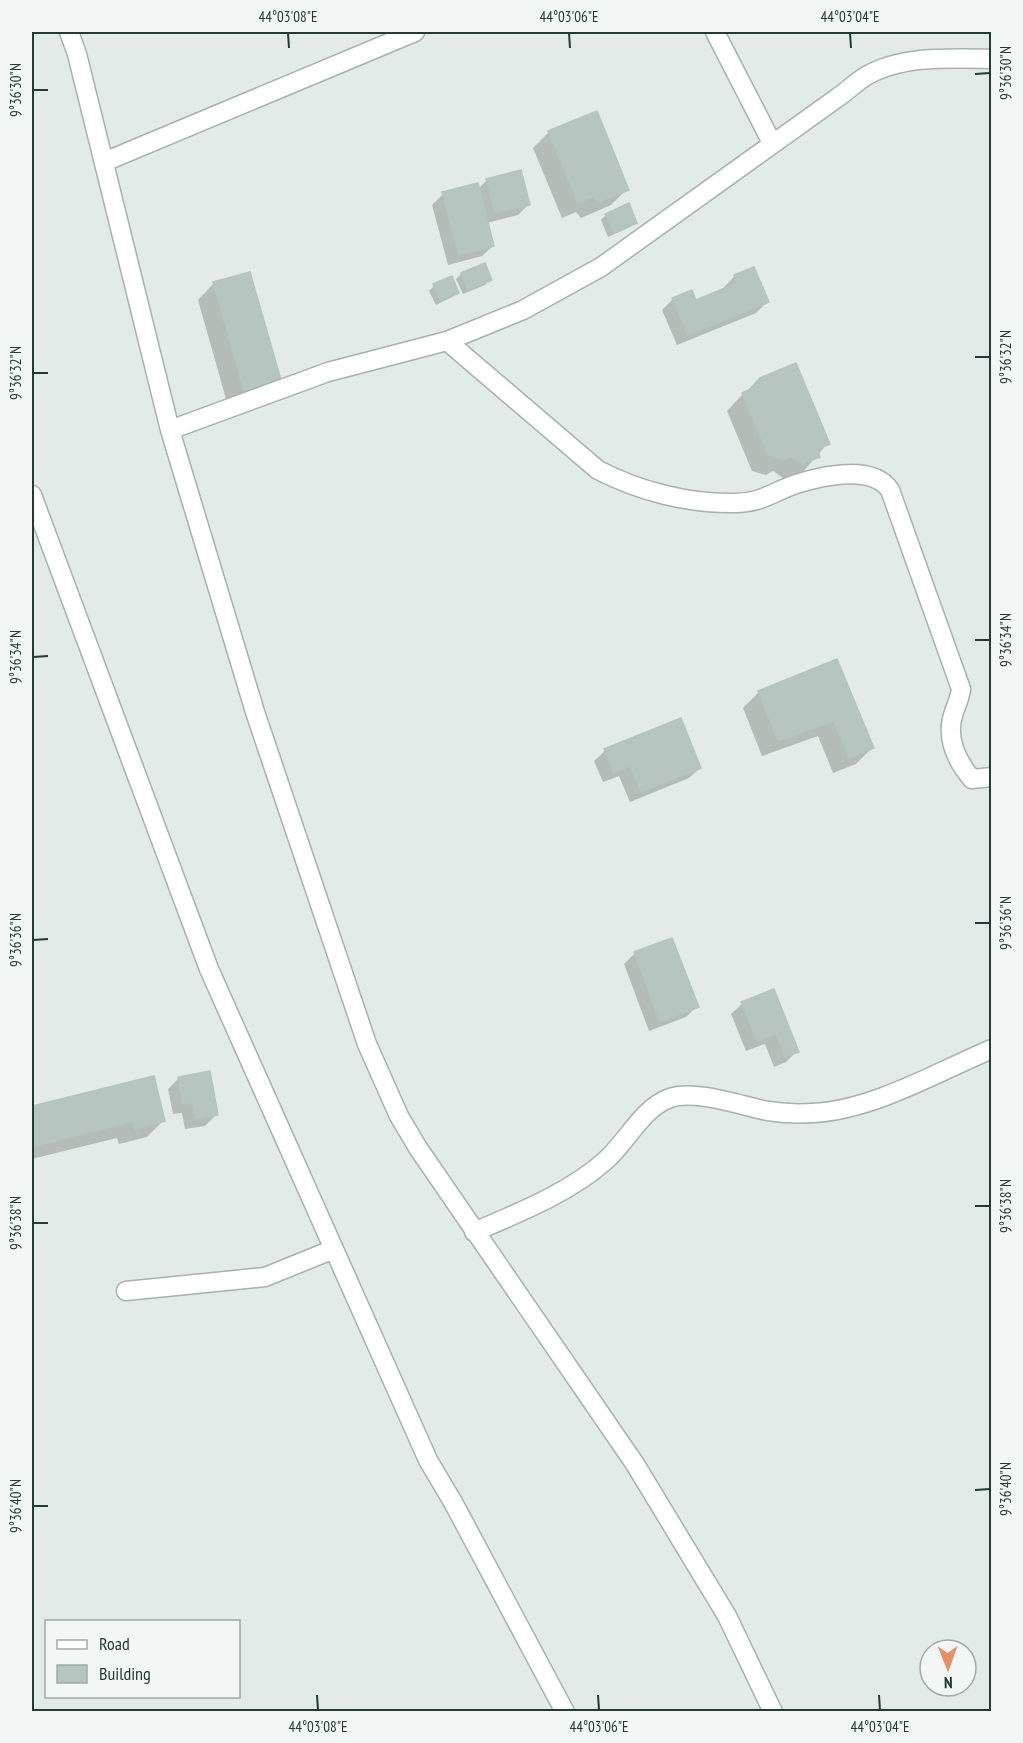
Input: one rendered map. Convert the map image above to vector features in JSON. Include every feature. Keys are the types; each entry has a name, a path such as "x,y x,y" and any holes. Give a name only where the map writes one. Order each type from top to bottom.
{"street":[{"path":"69,32 77,54 170,430 255,712 364,1035 399,1116 418,1148 635,1464 727,1616 773,1712"},
{"path":"104,162 415,32"},
{"path":"716,32 772,143"},
{"path":"170,430 328,372 447,341 523,310 601,267 863,78 888,66 940,58 992,59"},
{"path":"447,341 598,470 620,482 691,501 735,503 758,501 795,484 842,474 874,477 886,483 961,688 960,700 953,713 951,740 956,756 972,779 992,777"},
{"path":"32,495 209,969 428,1460 454,1504 565,1712"},
{"path":"474,1232 537,1204 605,1161 643,1118 668,1098 681,1095 726,1101 770,1111 814,1113 860,1105 992,1049"},
{"path":"126,1291 265,1277 334,1250"}],"building":[{"path":"597,111 629,190 598,202 593,197 578,203 548,131"},
{"path":"521,170 530,205 495,213 486,179"},
{"path":"478,183 494,246 459,255 442,192"},
{"path":"629,203 637,223 614,233 605,214"},
{"path":"485,263 492,280 468,290 461,273"},
{"path":"754,267 769,302 688,335 672,298 692,290 696,300 737,283 734,275"},
{"path":"250,272 281,380 244,391 213,282"},
{"path":"452,276 459,293 441,301 433,284"},
{"path":"796,363 830,444 817,449 820,457 802,464 790,456 784,460 768,455 742,393 749,390 760,378"},
{"path":"837,659 874,748 849,758 834,721 778,741 758,691"},
{"path":"681,718 701,768 641,792 630,766 614,773 604,749"},
{"path":"672,938 699,1007 660,1022 634,952"},
{"path":"774,989 799,1052 785,1057 776,1034 757,1041 741,1002"},
{"path":"210,1071 218,1115 196,1119 192,1103 183,1104 178,1077"},
{"path":"154,1076 165,1121 135,1129 133,1122 32,1147 32,1106"}]}
